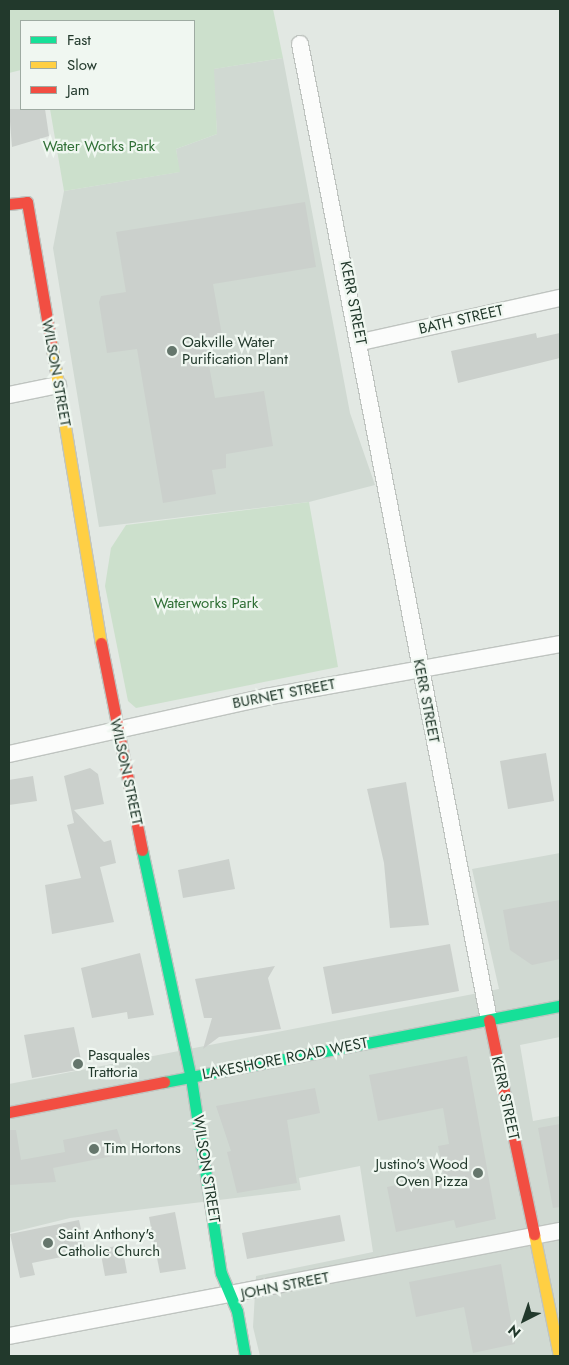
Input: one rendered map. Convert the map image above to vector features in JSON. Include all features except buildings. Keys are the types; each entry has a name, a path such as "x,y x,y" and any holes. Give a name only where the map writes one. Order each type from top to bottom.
{"street":[{"name":"KERR STREET","path":"300,44 361,342 420,668 489,1020 559,1356"},
{"name":"WILSON STREET","path":"9,204 27,202 116,729 191,1078 221,1273 231,1297 245,1356"},
{"name":"BATH STREET","path":"361,342 560,298"},
{"path":"9,395 58,384"},
{"name":"BURNET STREET","path":"9,754 116,729 420,668 560,644"},
{"name":"LAKESHORE ROAD WEST","path":"9,1112 560,1006"},
{"name":"JOHN STREET","path":"9,1336 231,1297 560,1230"}],"shaded area":[{"path":"283,58 350,413 375,485 309,502 99,527 53,248 64,191 179,172 176,149 217,134 213,69"},
{"path":"560,853 560,1037 520,1045 533,1121 560,1116 560,1356 260,1356 253,1327 256,1276 373,1252 360,1166 299,1178 301,1190 70,1218 9,1233 9,1084 499,989 472,869"}],"green space":[{"name":"Water Works Park","path":"9,9 273,9 283,58 214,69 217,134 176,149 180,172 64,191 50,110 195,110 195,20 20,20 20,70 9,73"},
{"name":"Waterworks Park","path":"309,502 338,667 136,708 128,701 105,586 111,548 126,525"}],"traffic: fast":[{"path":"142,850 191,1078 221,1273 237,1311 245,1356"},
{"path":"164,1082 560,1006"}],"traffic: slow":[{"path":"51,342 101,643"},
{"path":"534,1234 559,1356"}],"traffic: jam":[{"path":"9,204 27,202 51,342"},
{"path":"101,643 142,850"},
{"path":"489,1020 534,1234"},
{"path":"9,1112 164,1082"}],"place":[{"name":"Oakville Water Purification Plant","path":"172,351"},
{"name":"Pasquales Trattoria","path":"78,1064"},
{"name":"Tim Hortons","path":"94,1149"},
{"name":"Justino's Wood Oven Pizza","path":"478,1173"},
{"name":"Saint Anthony's Catholic Church","path":"48,1243"}]}
